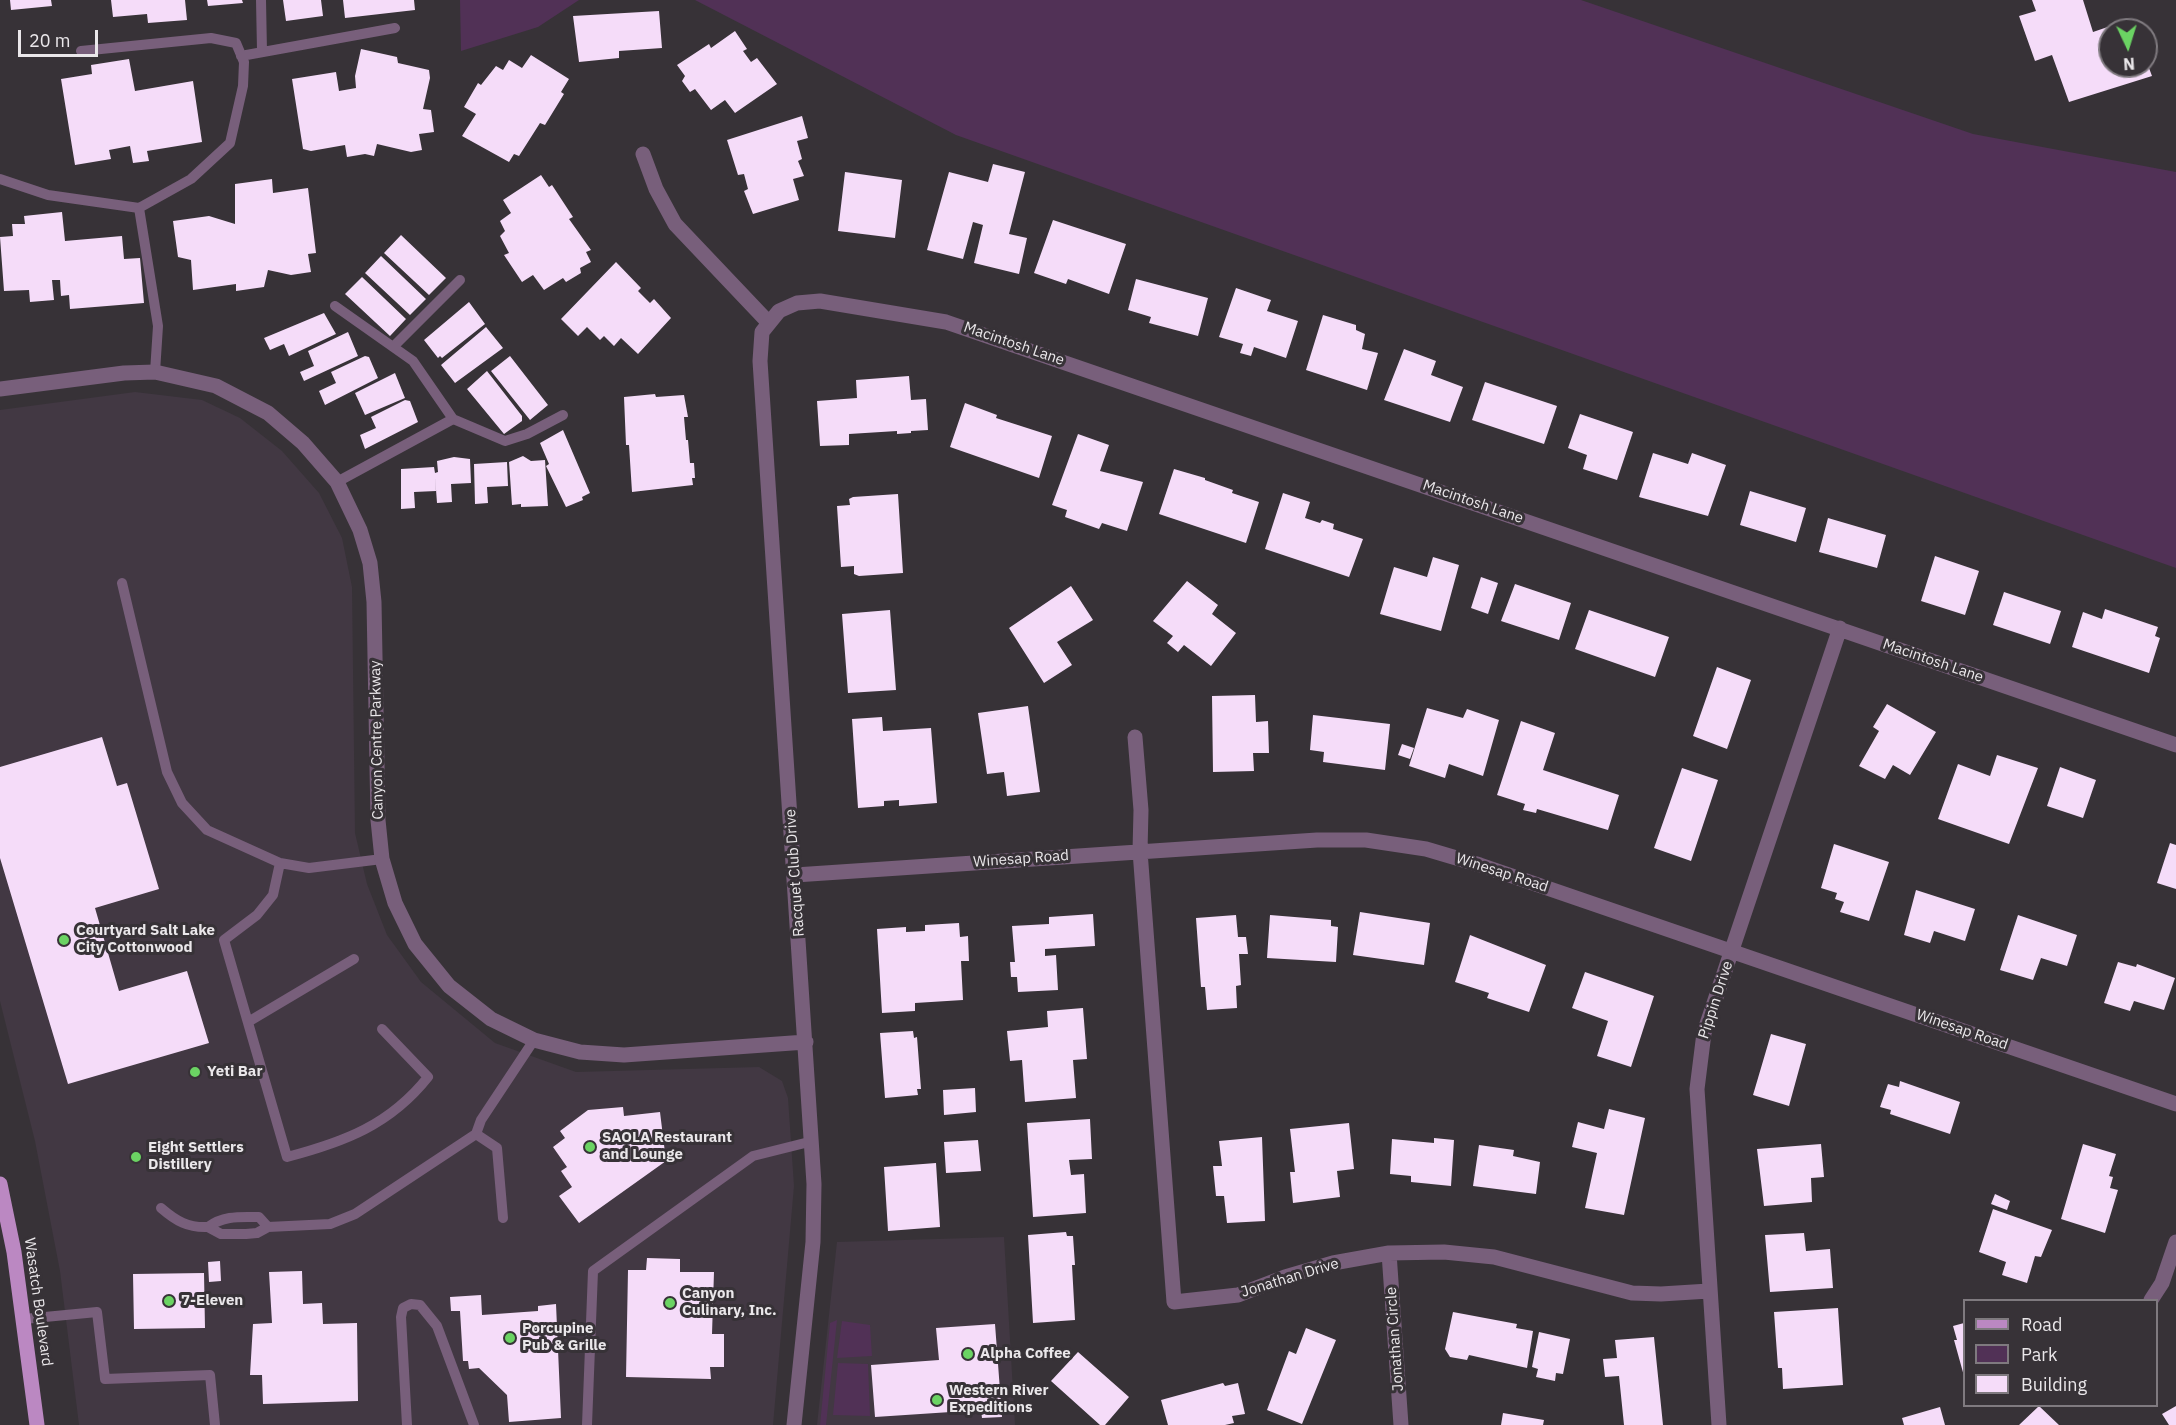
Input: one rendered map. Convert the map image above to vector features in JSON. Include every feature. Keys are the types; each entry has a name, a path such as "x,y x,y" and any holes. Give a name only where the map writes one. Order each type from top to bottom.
{"main road":[{"name":"Wasatch Boulevard","path":"0,1184 24,1319 37,1425"}],"street":[{"path":"643,154 656,189 675,224 768,322"},
{"name":"Macintosh Lane","path":"768,322 779,311 798,303 820,302 946,322 2176,745"},
{"name":"Racquet Club Drive","path":"768,322 762,332 760,361 813,1141 813,1242 794,1425"},
{"name":"Canyon Centre Parkway","path":"0,390 124,373 155,372 216,386 268,413 303,443 337,482 360,530 370,563 374,602 378,820 382,859 395,903 415,944 449,986 491,1019 534,1040 580,1052 624,1055 806,1042"},
{"name":"Pippin Drive","path":"1719,1425 1697,1080 1704,1033 1840,628"},
{"path":"1135,737 1141,810 1140,851"},
{"name":"Winesap Road","path":"795,875 1317,840 1366,840 1426,849 1732,951 2176,1104"},
{"name":"Jonathan Drive","path":"1140,851 1174,1302 1238,1295 1285,1276 1333,1263 1389,1253 1444,1252 1494,1257 1632,1293 1709,1291"},
{"path":"2152,1299 2162,1283 2176,1242"},
{"name":"Jonathan Circle","path":"1389,1253 1401,1425"}],"lane":[{"path":"261,0 262,51"},
{"path":"241,56 395,28"},
{"path":"0,179 48,195 139,208 191,178 230,143 243,86 244,62 236,43 211,38 81,51"},
{"path":"139,208 158,326 155,372"},
{"path":"393,347 460,280"},
{"path":"335,306 413,361 453,419 505,441 526,434 563,415"},
{"path":"337,482 453,419"},
{"path":"122,584 167,772 182,803 207,830 280,863 309,868 382,859"},
{"path":"280,863 273,895 257,915 225,940 287,1157 354,1136 382,1120 410,1099 428,1077 382,1029"},
{"path":"248,1022 354,959"},
{"path":"161,1208 177,1222 195,1228 208,1227 221,1234 257,1233 268,1227 330,1224 355,1214 476,1134 481,1120 534,1040"},
{"path":"476,1134 497,1148 503,1218"},
{"path":"587,1425 593,1271 753,1156 813,1141"},
{"path":"208,1227 219,1218 260,1217 268,1227"},
{"path":"407,1425 401,1317 404,1308 411,1304 420,1305 437,1326 474,1425"},
{"path":"24,1319 97,1312 105,1379 210,1375 215,1425"}],"shaded area":[{"path":"135,392 202,400 240,418 282,451 319,493 342,538 352,587 355,833 367,884 387,935 421,982 495,1043 576,1072 759,1067 782,1081 788,1098 794,1186 773,1425 79,1425 60,1271 35,1141 0,1001 0,410"},
{"path":"1004,1237 1015,1425 817,1425 837,1242"}],"green space":[{"path":"460,0 579,0 538,27 461,51"},
{"path":"695,0 1581,0 1973,134 2176,172 2176,568 956,135"},
{"path":"837,1320 826,1425 820,1425 830,1323"},
{"path":"842,1321 870,1325 872,1356 837,1358"},
{"path":"838,1363 868,1364 870,1416 833,1415"}],"building":[{"path":"10,0 51,0 52,6 11,10"},
{"path":"111,0 185,0 187,20 148,23 147,14 113,17"},
{"path":"207,0 242,0 243,3 208,6"},
{"path":"283,0 321,0 323,16 286,21"},
{"path":"343,0 414,0 415,10 345,18"},
{"path":"2032,0 2083,0 2093,32 2098,30 2098,78 2146,78 2069,102 2052,55 2035,61 2019,16 2036,11"},
{"path":"659,11 662,48 619,51 619,58 579,62 573,16"},
{"path":"735,31 747,49 743,51 751,62 757,58 777,84 735,113 725,100 711,110 695,89 690,92 682,81 685,76 677,65 709,44 711,48"},
{"path":"361,49 397,57 398,63 429,70 430,78 423,109 431,110 434,132 419,134 422,150 411,152 377,144 374,156 365,154 347,157 345,145 311,151 303,149 292,79 336,72 339,91 356,88 355,76"},
{"path":"531,55 569,79 561,92 564,94 545,125 540,123 519,156 514,154 509,162 462,136 476,114 464,107 478,83 481,85 496,66 503,70 509,60 522,68"},
{"path":"129,59 135,91 193,81 202,142 147,151 149,161 133,163 130,146 109,150 111,159 75,165 61,79 92,74 91,65"},
{"path":"802,116 808,138 797,141 802,159 798,161 804,176 793,179 799,200 753,214 744,191 748,189 744,174 738,175 727,140"},
{"path":"993,164 1025,172 1009,234 1027,238 1019,274 974,263 983,225 973,222 963,259 927,250 949,172 988,182"},
{"path":"845,172 902,180 895,238 838,231"},
{"path":"541,175 549,187 552,185 573,217 569,219 591,250 586,252 591,262 580,268 581,273 566,282 563,278 544,290 533,275 522,282 504,255 509,253 500,236 505,231 500,221 511,213 503,200"},
{"path":"272,179 273,193 308,188 316,253 308,254 311,272 291,275 268,270 264,287 236,291 236,284 193,290 191,260 178,257 173,221 209,216 235,224 235,184"},
{"path":"62,212 65,241 122,236 124,259 140,258 144,303 70,309 69,295 61,296 60,280 52,280 54,300 30,302 29,290 4,291 0,237 13,236 12,224 25,224 24,216"},
{"path":"1053,220 1126,244 1109,294 1068,279 1066,284 1034,273"},
{"path":"401,235 446,278 429,295 384,253"},
{"path":"381,256 426,299 410,315 365,273"},
{"path":"616,262 641,288 638,291 650,303 654,299 671,318 638,354 621,338 614,346 604,336 600,340 587,327 578,336 561,319"},
{"path":"362,277 406,319 390,336 345,294"},
{"path":"1136,279 1208,298 1198,336 1149,323 1151,317 1128,310"},
{"path":"1236,288 1271,300 1267,311 1298,321 1286,358 1254,347 1251,356 1240,353 1243,344 1219,337"},
{"path":"469,302 485,324 442,358 440,356 438,358 424,340"},
{"path":"324,313 336,334 289,356 284,344 270,350 264,338"},
{"path":"1323,315 1356,325 1356,330 1365,334 1362,349 1378,353 1367,390 1306,370"},
{"path":"486,327 503,348 455,383 441,365"},
{"path":"348,332 358,356 304,381 300,372 314,366 308,351"},
{"path":"1404,349 1436,361 1431,375 1463,387 1450,422 1384,400"},
{"path":"365,356 369,357 378,378 325,405 319,391 336,383 331,372"},
{"path":"510,356 548,405 530,420 491,371"},
{"path":"487,371 522,416 522,421 504,434 467,389"},
{"path":"395,373 405,398 365,415 355,393"},
{"path":"909,376 911,400 926,399 928,430 897,434 897,431 849,434 849,445 820,446 817,401 857,398 856,380"},
{"path":"1485,382 1557,406 1544,444 1472,420"},
{"path":"655,394 656,397 684,395 688,417 684,417 686,440 688,440 690,463 694,463 695,478 692,478 693,485 632,492 629,445 626,445 624,397"},
{"path":"405,400 410,401 418,422 365,449 360,435 376,428 371,417"},
{"path":"965,403 997,415 996,418 1052,436 1039,478 950,447"},
{"path":"1580,414 1633,432 1617,480 1583,469 1587,455 1568,448"},
{"path":"563,430 590,493 582,497 583,500 566,507 546,466 549,464 540,443"},
{"path":"1078,434 1109,445 1100,471 1143,482 1127,531 1102,523 1099,529 1065,517 1067,510 1052,505"},
{"path":"1653,453 1688,464 1692,453 1726,465 1708,516 1639,497"},
{"path":"523,456 531,461 545,460 548,506 512,505 509,462"},
{"path":"454,457 470,459 471,483 451,484 452,502 437,503 435,476 436,491 414,492 415,508 401,509 401,469 434,467 435,473 438,472 437,461"},
{"path":"507,462 508,486 487,487 488,503 475,504 474,464"},
{"path":"1174,469 1205,478 1205,480 1233,490 1232,493 1259,502 1246,543 1159,514"},
{"path":"1750,491 1806,508 1796,542 1740,525"},
{"path":"1283,493 1310,502 1305,518 1320,523 1322,520 1334,524 1333,529 1363,539 1349,577 1265,549"},
{"path":"898,494 903,573 859,576 854,574 854,566 841,567 837,506 850,505 849,499 853,497"},
{"path":"1828,518 1886,535 1877,568 1819,552"},
{"path":"1935,556 1979,571 1965,615 1921,601"},
{"path":"1433,557 1459,565 1441,631 1380,614 1394,567 1427,577"},
{"path":"1481,577 1498,583 1488,614 1471,608"},
{"path":"1187,581 1218,605 1212,614 1236,633 1211,666 1184,645 1178,652 1167,643 1173,636 1153,621"},
{"path":"1515,584 1571,603 1559,640 1501,621"},
{"path":"1071,586 1093,620 1057,642 1072,665 1044,683 1009,628"},
{"path":"2004,592 2061,611 2050,644 1993,625"},
{"path":"2105,609 2158,627 2155,636 2160,638 2149,673 2072,647 2083,612 2102,619"},
{"path":"890,610 896,690 848,693 842,614"},
{"path":"1589,610 1669,637 1655,677 1575,649"},
{"path":"1717,667 1751,680 1727,749 1693,736"},
{"path":"1255,695 1256,722 1268,721 1269,753 1253,753 1254,771 1213,772 1212,696"},
{"path":"1887,704 1936,732 1910,775 1893,765 1885,779 1859,766 1879,731 1873,727"},
{"path":"1028,706 1040,792 1007,796 1004,772 987,774 978,713"},
{"path":"1427,708 1463,718 1467,709 1499,720 1483,776 1449,764 1445,778 1409,766"},
{"path":"1313,715 1390,724 1385,770 1323,762 1324,752 1310,750"},
{"path":"882,717 883,731 931,728 937,803 899,806 899,800 884,801 884,806 858,808 852,719"},
{"path":"1521,721 1555,733 1543,770 1619,795 1608,830 1537,809 1536,813 1523,810 1525,804 1497,795"},
{"name":"Courtyard Salt Lake City Cottonwood","path":"102,737 117,786 127,783 159,889 95,908 119,991 187,971 209,1043 68,1084 0,858 0,767"},
{"path":"1402,744 1414,748 1410,759 1398,755"},
{"path":"1997,755 2038,768 2009,844 1938,819 1958,764 1990,776"},
{"path":"2060,767 2096,780 2083,818 2047,806"},
{"path":"1682,768 1718,780 1691,861 1654,848"},
{"path":"2170,843 2176,845 2176,889 2157,883"},
{"path":"1834,844 1889,862 1869,921 1840,912 1844,902 1835,899 1837,893 1821,888"},
{"path":"1916,890 1975,909 1965,941 1934,931 1930,943 1904,935"},
{"path":"1360,912 1430,923 1424,965 1353,955"},
{"path":"1093,914 1095,946 1045,949 1045,956 1056,955 1058,990 1018,992 1017,977 1011,977 1010,962 1015,962 1012,926 1049,924 1049,917"},
{"path":"1236,915 1238,937 1246,937 1248,954 1239,954 1241,985 1236,986 1237,1008 1207,1010 1205,987 1201,987 1196,918"},
{"path":"1270,915 1331,920 1331,926 1338,927 1336,962 1267,958"},
{"path":"2018,915 2077,935 2067,966 2041,958 2033,980 2000,970"},
{"path":"959,923 960,937 968,936 969,961 961,961 963,1000 915,1003 915,1011 882,1013 877,929 906,927 906,932 925,931 925,925"},
{"path":"1470,935 1546,965 1529,1012 1487,998 1489,993 1455,982"},
{"path":"2118,962 2136,967 2137,964 2175,978 2164,1010 2134,1001 2130,1011 2104,1003"},
{"path":"1585,972 1654,996 1631,1067 1597,1056 1608,1021 1572,1008"},
{"path":"1083,1008 1087,1059 1073,1060 1076,1098 1025,1102 1022,1060 1010,1061 1007,1031 1048,1027 1047,1011"},
{"path":"913,1031 914,1038 917,1037 921,1089 917,1089 918,1095 885,1098 880,1033"},
{"path":"1771,1034 1806,1044 1789,1106 1753,1095"},
{"path":"1900,1081 1960,1102 1950,1134 1890,1114 1891,1110 1880,1107 1888,1084 1899,1087"},
{"path":"975,1088 976,1112 944,1115 943,1090"},
{"path":"623,1107 624,1116 660,1112 666,1161 579,1223 559,1196 572,1187 561,1171 567,1167 553,1147 565,1138 560,1131 588,1110"},
{"path":"1609,1109 1645,1118 1624,1215 1585,1208 1597,1153 1572,1147 1578,1122 1604,1129"},
{"path":"1090,1119 1092,1159 1069,1160 1071,1175 1084,1174 1086,1213 1033,1217 1027,1123"},
{"path":"1349,1123 1354,1169 1337,1171 1340,1197 1293,1203 1290,1172 1295,1172 1290,1129"},
{"path":"1262,1137 1265,1221 1227,1223 1224,1196 1216,1196 1213,1166 1222,1166 1219,1141"},
{"path":"1434,1138 1454,1140 1451,1186 1411,1182 1411,1176 1390,1174 1392,1139 1434,1143"},
{"path":"978,1140 981,1171 946,1173 944,1142"},
{"path":"1821,1144 1824,1177 1811,1178 1812,1202 1764,1206 1757,1149"},
{"path":"2083,1144 2116,1154 2109,1176 2113,1177 2110,1188 2118,1190 2105,1233 2061,1219"},
{"path":"1479,1145 1514,1150 1513,1156 1540,1162 1536,1194 1473,1186"},
{"path":"936,1163 940,1227 888,1231 884,1167"},
{"path":"1995,1194 2010,1201 2007,1210 1991,1204"},
{"path":"1993,1209 2052,1230 2041,1257 2035,1256 2027,1283 2002,1275 2006,1262 1979,1252"},
{"path":"1066,1232 1067,1236 1073,1236 1075,1320 1033,1323 1028,1235"},
{"path":"1804,1233 1806,1251 1830,1249 1833,1288 1770,1292 1765,1235"},
{"name":"Canyon Culinary, Inc.","path":"647,1258 680,1259 680,1272 714,1272 712,1334 724,1334 724,1367 710,1367 711,1379 626,1377 628,1270 646,1270"},
{"path":"220,1261 221,1281 209,1282 208,1262"},
{"path":"302,1271 303,1304 322,1303 323,1324 357,1323 358,1401 263,1404 262,1375 250,1375 253,1324 272,1323 269,1272"},
{"name":"7-Eleven","path":"204,1273 205,1328 134,1329 133,1274"},
{"name":"Porcupine Pub & Grille","path":"481,1295 482,1315 538,1311 538,1306 556,1304 561,1418 509,1422 507,1395 479,1368 469,1369 468,1361 463,1361 460,1311 451,1311 450,1297"},
{"path":"1838,1308 1843,1385 1783,1389 1782,1368 1778,1368 1774,1312"},
{"path":"1453,1312 1517,1324 1516,1328 1533,1331 1527,1368 1469,1355 1467,1360 1450,1357 1445,1349"},
{"path":"1963,1323 1963,1372 1954,1340 1957,1340 1953,1326"},
{"path":"995,1324 1002,1417 982,1418 981,1410 875,1417 871,1365 939,1360 936,1328"},
{"path":"1306,1328 1336,1340 1302,1424 1267,1410 1289,1351 1296,1354"},
{"path":"1539,1332 1570,1339 1563,1374 1556,1373 1555,1381 1536,1377 1538,1369 1532,1367"},
{"path":"1654,1337 1663,1425 1624,1425 1619,1376 1605,1377 1603,1359 1617,1358 1615,1340"},
{"path":"1078,1352 1129,1397 1105,1425 1100,1425 1051,1381"},
{"path":"1223,1383 1225,1386 1238,1383 1245,1414 1232,1416 1234,1423 1168,1425 1161,1400"},
{"path":"2176,1406 2176,1425 2169,1425 2162,1414"},
{"path":"1940,1407 1945,1425 1904,1425 1902,1418"},
{"path":"2040,1407 2059,1425 2019,1425"},
{"path":"1503,1413 1544,1420 1543,1425 1501,1425"}],"place":[{"name":"Courtyard Salt Lake City Cottonwood","path":"64,940"},
{"name":"Yeti Bar","path":"195,1072"},
{"name":"SAOLA Restaurant and Lounge","path":"590,1147"},
{"name":"Eight Settlers Distillery","path":"136,1157"},
{"name":"7-Eleven","path":"169,1301"},
{"name":"Canyon Culinary, Inc.","path":"670,1303"},
{"name":"Porcupine Pub & Grille","path":"510,1338"},
{"name":"Alpha Coffee","path":"968,1354"},
{"name":"Western River Expeditions","path":"937,1400"}]}
